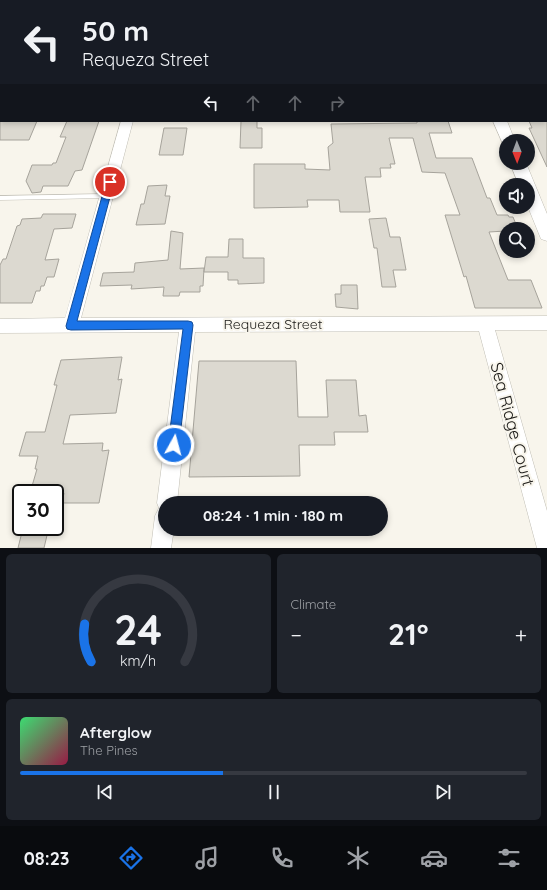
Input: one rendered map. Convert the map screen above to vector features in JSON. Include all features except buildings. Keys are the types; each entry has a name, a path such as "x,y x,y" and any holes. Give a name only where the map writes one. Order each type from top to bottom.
{"street":[{"path":"71,326 127,122"},
{"path":"500,122 505,134"},
{"path":"535,204 547,234"},
{"name":"Sea Ridge Court","path":"485,323 547,548"},
{"name":"Requeza Street","path":"0,326 547,323"},
{"path":"167,496 188,325"},
{"path":"161,548 162,536"}],"lane":[{"path":"0,198 106,196"}],"route":[{"path":"110,182 71,326 188,325 174,445"}]}
